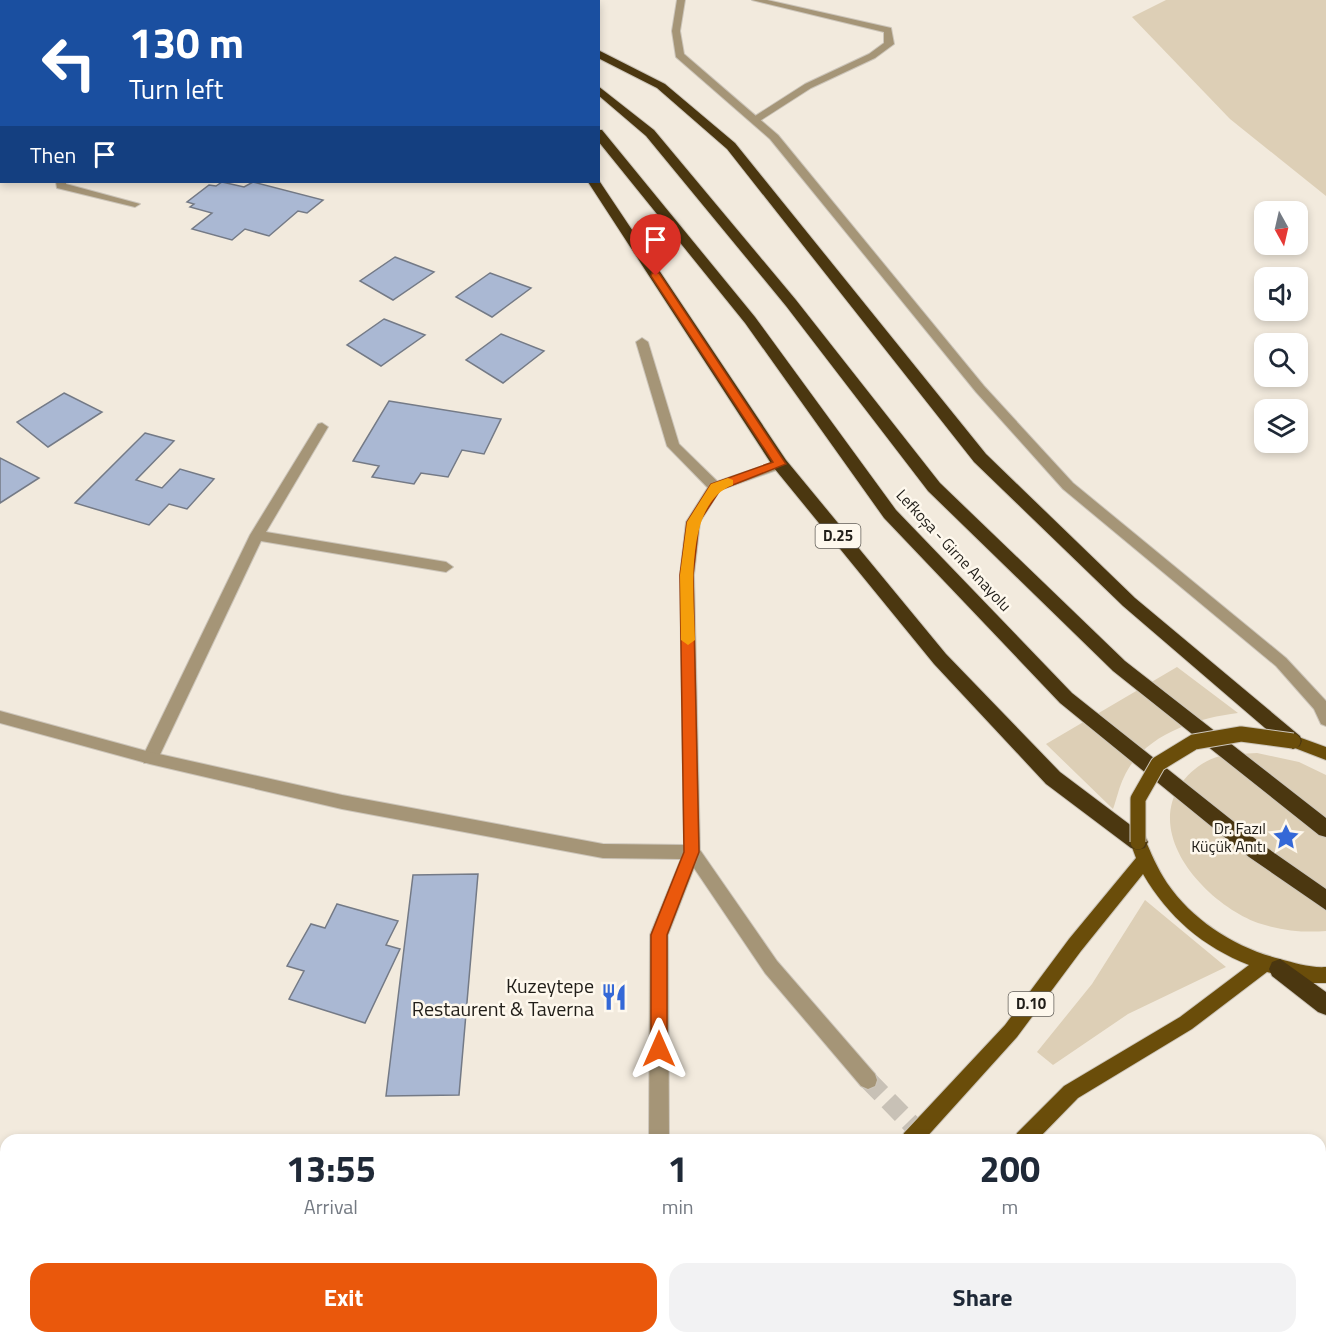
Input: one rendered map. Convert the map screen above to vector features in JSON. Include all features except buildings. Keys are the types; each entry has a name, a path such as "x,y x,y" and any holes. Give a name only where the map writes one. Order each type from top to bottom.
{"highway":[{"path":"600,54 661,86 730,146 980,458 1129,602 1293,741"},
{"name":"Lefkoşa - Girne Anayolu","path":"600,90 658,142 791,303 934,487 1119,666 1326,829"},
{"name":"Lefkoşa - Girne Anayolu","path":"600,135 750,320 890,514 1066,698 1256,851 1326,901"},
{"name":"D.25","path":"595,183 780,464 940,659 1053,778 1138,842"},
{"path":"1271,967 1326,1005"}],"main road":[{"path":"1326,754 1293,741 1241,734 1194,742 1158,764 1138,799 1138,842 1144,861 1170,903 1211,939 1271,967 1326,975"},
{"name":"D.10","path":"917,1134 1011,1031 1075,945 1144,861"},
{"path":"1030,1134 1071,1092 1186,1023 1271,967"}],"street":[{"path":"681,0 676,31 680,55 700,75 774,137 980,389 1068,486 1281,662 1321,706 1326,720"},
{"path":"755,120 808,86 872,56 889,44 888,30 756,0"},
{"path":"61,183 61,186 135,204"},
{"path":"642,342 673,446 715,487"},
{"path":"150,758 257,535 322,427"},
{"path":"659,1134 659,935 692,852 687,575 693,522 715,487 780,464"},
{"path":"257,535 446,567"},
{"path":"0,717 150,758 342,802 603,851 692,852"},
{"path":"692,852 771,967 868,1080"}],"shaded area":[{"path":"1166,0 1326,0 1326,196 1230,119 1132,17"},
{"path":"1177,667 1238,713 1188,724 1157,740 1133,762 1122,781 1113,809 1046,744"},
{"path":"1257,753 1299,762 1326,775 1326,931 1283,929 1258,923 1239,914 1203,886 1188,868 1176,848 1171,827 1171,806 1184,780 1208,760 1225,755"},
{"path":"1145,900 1226,967 1128,1014 1053,1065 1037,1052 1092,984"}],"tunnel":[{"path":"868,1080 921,1134"}],"slow traffic":[{"path":"688,640 687,575 693,522 715,487 728,482"}],"place":[{"name":"Dr. Fazıl Küçük Anıtı","path":"1286,837"},
{"name":"Kuzeytepe Restaurent & Taverna","path":"614,997"}],"route":[{"path":"656,276 780,464 715,487 693,522 687,575 692,852 659,935 659,1049"}]}
